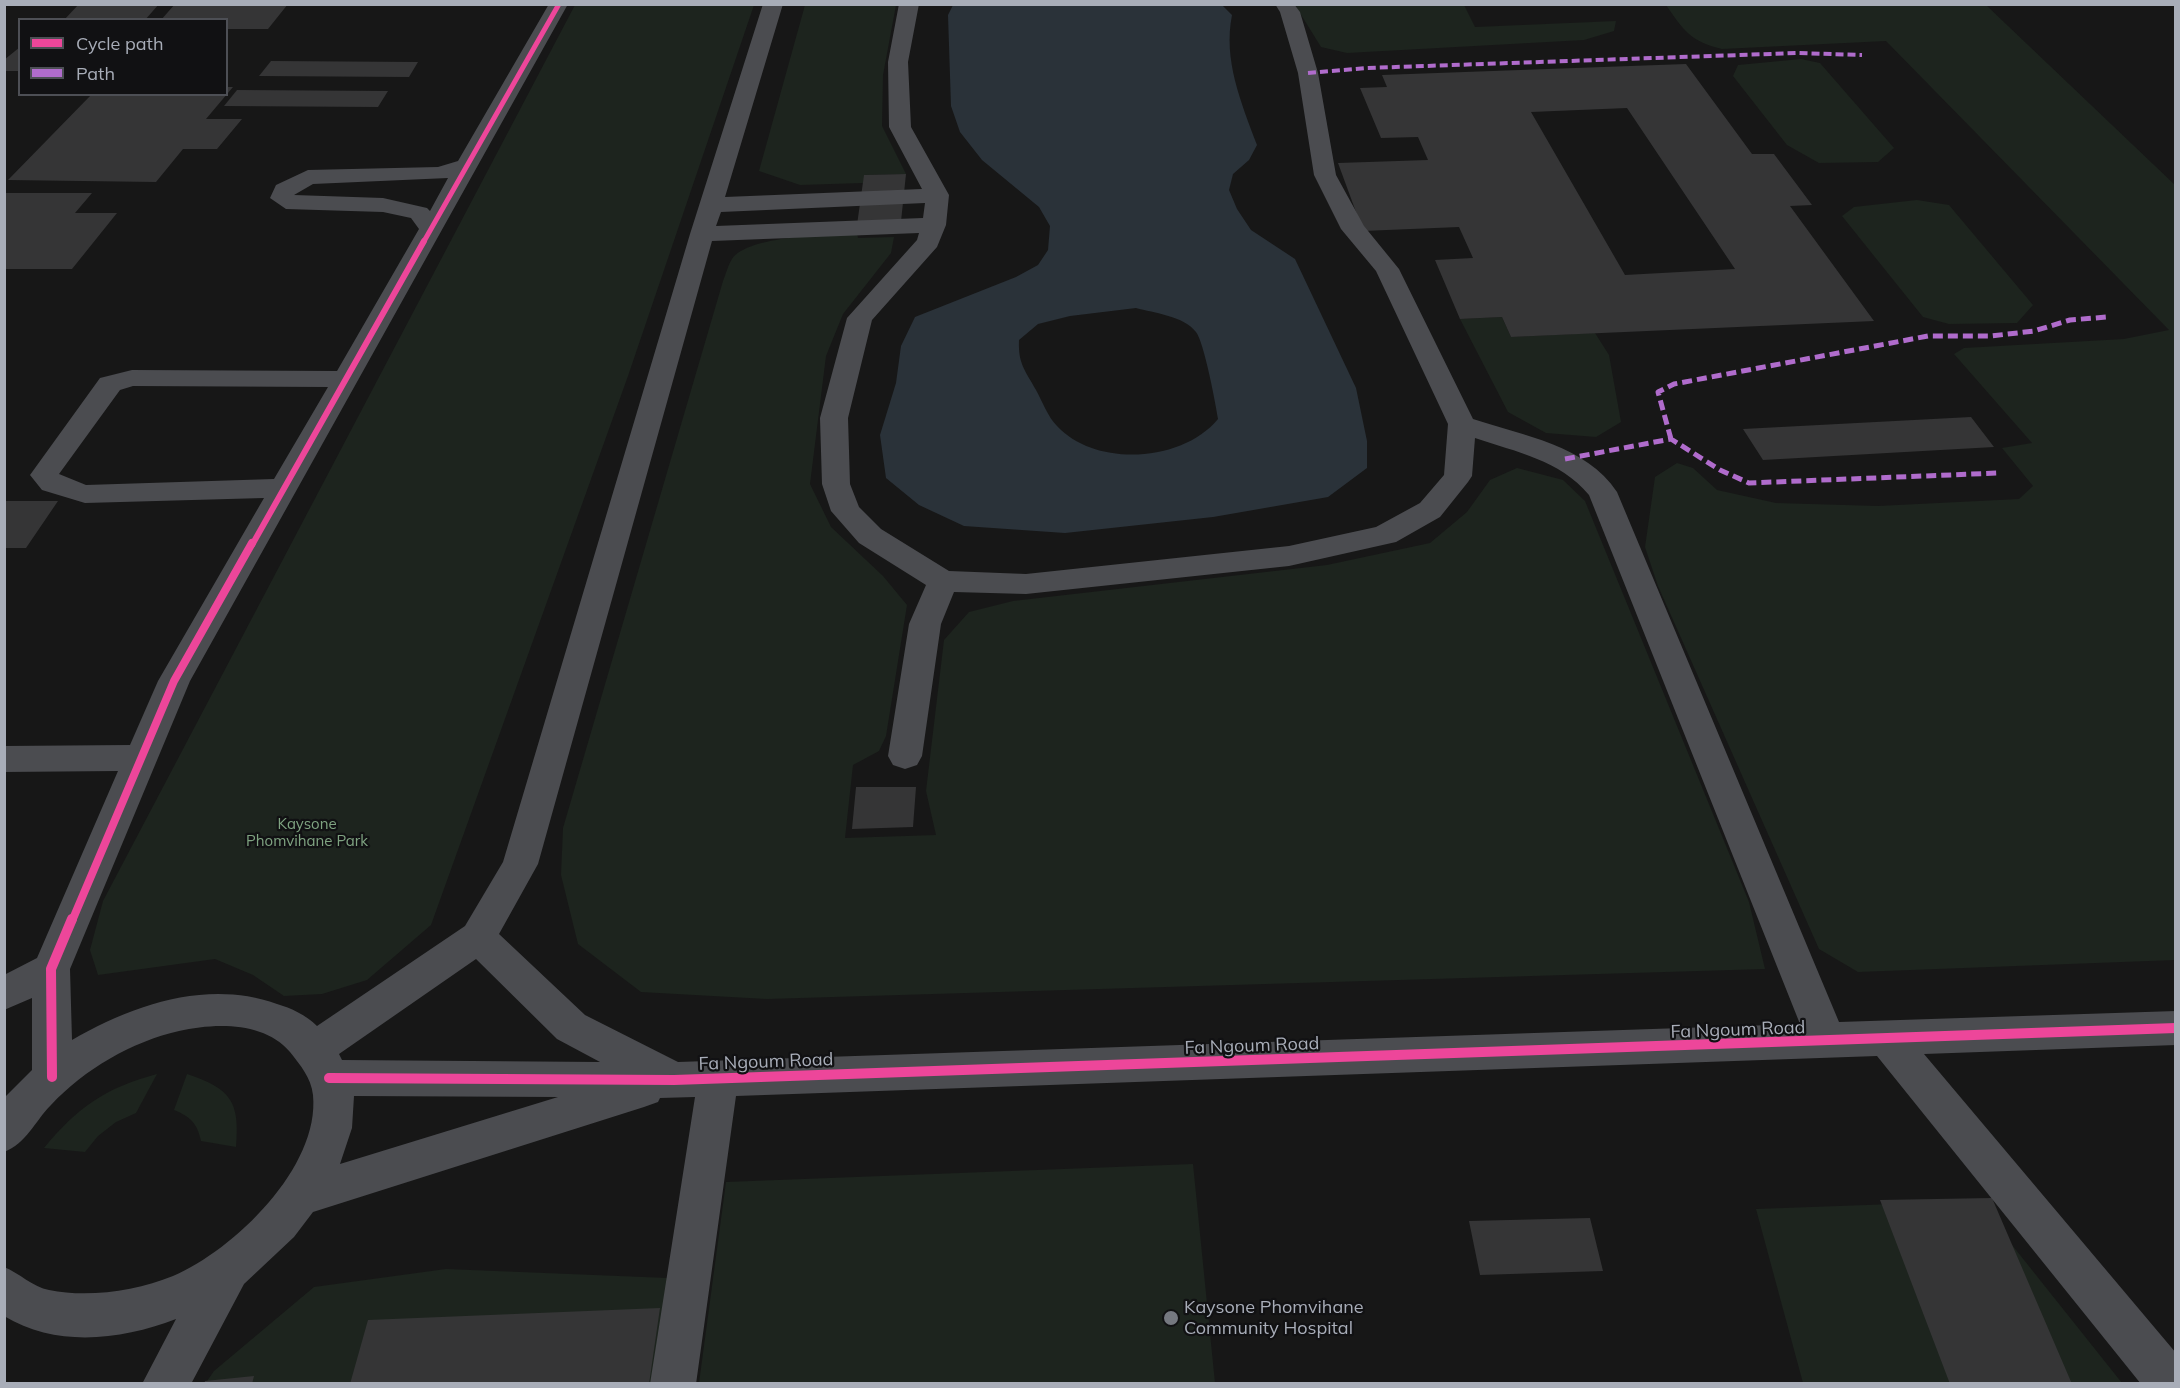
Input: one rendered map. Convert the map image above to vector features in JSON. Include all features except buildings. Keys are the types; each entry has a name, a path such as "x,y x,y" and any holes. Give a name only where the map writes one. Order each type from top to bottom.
{"street":[{"path":"52,1077 51,969 174,681 559,4"},
{"path":"322,1063 478,937 520,864 702,234 772,4"},
{"path":"909,4 898,62 900,127 937,195 934,225 928,242 860,318 834,418 836,484 846,511 870,536 943,581 1026,584 1289,556 1385,535 1430,510 1458,476 1462,424 1387,269 1353,229 1325,175 1308,73 1290,12 1284,4"},
{"path":"431,228 419,213 383,205 294,204 282,198 284,190 308,177 439,174 466,166"},
{"path":"711,205 937,195"},
{"path":"702,234 934,225"},
{"path":"283,488 85,494 52,484 44,475 110,384 132,378 346,379"},
{"path":"1462,424 1565,459 1586,473 1602,492 1827,1042"},
{"path":"905,756 925,624 943,581"},
{"path":"4,759 141,758"},
{"path":"478,937 571,1027 674,1080"},
{"path":"4,994 51,969"},
{"path":"4,1289 28,1306 73,1316 126,1313 179,1297 228,1269 270,1234 303,1195 324,1154 334,1114 322,1063 287,1024 247,1010 201,1010 149,1021 99,1045 52,1077 7,1123"},
{"name":"Fa Ngoum Road","path":"322,1063 674,1080 1888,1040 2175,1028"},
{"path":"1888,1040 2171,1383"},
{"path":"673,1383 718,1078"},
{"name":"Fa Ngoum Road","path":"303,1195 674,1080"},
{"path":"165,1383 228,1269"}],"green space":[{"name":"Kaysone Phomvihane Park","path":"575,5 754,5 628,376 431,925 367,980 322,994 284,996 253,975 215,959 98,975 90,950 103,901"},
{"path":"805,5 896,5 883,75 882,126 906,174 865,175 863,183 800,185 759,171"},
{"path":"1295,5 1464,5 1475,27 1616,21 1614,31 1584,40 1347,53 1321,47"},
{"path":"1666,5 1986,5 2175,185 2175,960 1858,972 1819,949 1658,586 1645,547 1655,477 1677,463 1693,468 1717,490 1776,503 1878,506 2019,499 2033,486 2002,448 2032,443 1954,354 1964,348 2124,339 2169,330 1886,41 1722,49 1702,42 1689,34"},
{"path":"1801,59 1820,63 1894,148 1878,162 1819,163 1787,145 1733,76 1738,65"},
{"path":"1917,200 1949,205 2033,305 2017,323 1949,324 1923,317 1842,216 1854,207"},
{"path":"857,233 858,238 894,237 891,253 843,314 826,356 810,484 831,527 883,576 907,605 886,736 879,751 853,765 845,838 936,835 926,791 944,640 969,612 1013,601 1327,565 1430,543 1467,512 1490,480 1517,468 1563,480 1585,501 1749,902 1765,969 767,999 641,992 578,944 561,875 563,828 728,267 732,259 741,251 755,245 790,238"},
{"path":"1502,317 1511,337 1595,333 1609,355 1621,422 1596,437 1546,433 1508,412 1460,319"},
{"path":"157,1074 136,1113 116,1122 98,1136 85,1152 44,1148 69,1121 94,1101 122,1086"},
{"path":"187,1074 214,1085 229,1099 236,1118 236,1147 201,1141 192,1121 174,1110"},
{"path":"1193,1164 1215,1383 699,1383 726,1182"},
{"path":"1977,1201 2122,1383 1803,1383 1756,1209"},
{"path":"446,1269 668,1278 651,1383 205,1384 214,1371 314,1287"}],"shaded area":[{"path":"1221,4 1232,15 1230,48 1235,81 1257,145 1249,160 1233,174 1229,190 1237,209 1251,230 1295,259 1356,388 1367,441 1367,468 1328,497 1213,517 1065,533 964,526 919,505 886,478 880,435 896,383 901,346 915,317 1016,277 1038,265 1048,250 1050,226 1039,207 982,160 960,132 951,106 948,15 953,5","holes":["1136,308 1184,322 1196,332 1206,360 1218,419 1203,433 1184,444 1162,451 1116,454 1094,449 1074,440 1057,426 1023,366 1019,340 1038,324 1070,316"]}],"marked path":[{"path":"1308,73 1367,68 1798,53 1862,55"},
{"path":"1671,439 1658,392 1674,384 1928,336 1991,336 2034,331 2070,320 2107,317"},
{"path":"1565,459 1671,439 1720,470 1749,483 1999,473"}],"cycle path":[{"path":"52,1077 51,969 174,681 559,4"},
{"path":"329,1078 674,1080 2176,1028"}],"place":[{"name":"Kaysone Phomvihane Community Hospital","path":"1171,1318"}]}
